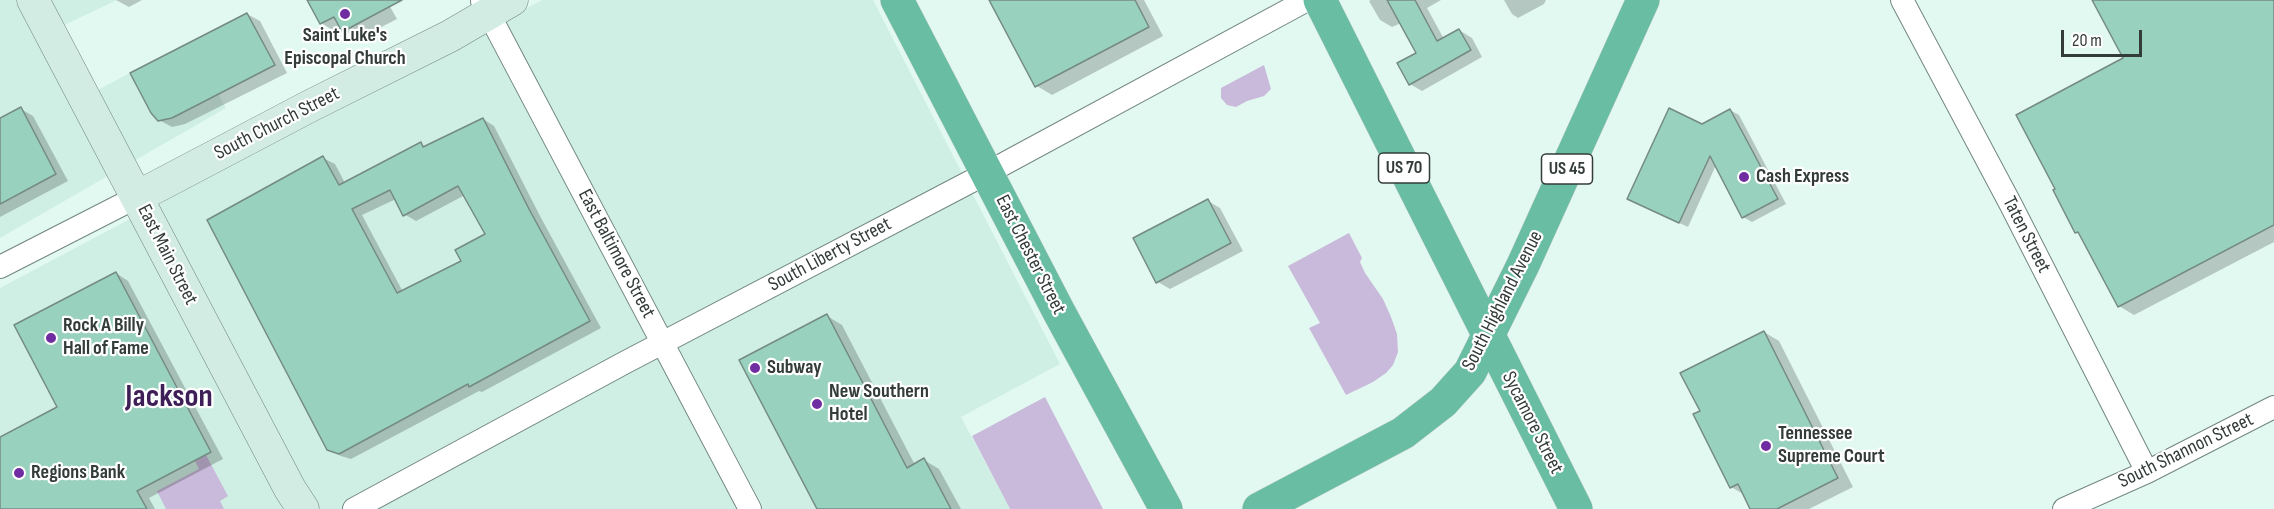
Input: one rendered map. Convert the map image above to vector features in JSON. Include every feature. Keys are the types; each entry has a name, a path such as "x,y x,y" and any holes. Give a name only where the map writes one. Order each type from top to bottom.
{"highway":[{"name":"East Chester Street","path":"897,0 1059,312 1166,509"},
{"name":"US 70","path":"1320,0 1488,337"},
{"name":"South Highland Avenue","path":"1259,509 1403,433 1443,402 1470,372 1523,265 1643,0"},
{"name":"Sycamore Street","path":"1488,337 1576,509"}],"main road":[{"name":"East Main Street","path":"33,0 290,489 303,509"},
{"name":"South Church Street","path":"137,197 450,36 494,4"}],"street":[{"name":"South Liberty Street","path":"354,509 662,343 987,173 1307,0"},
{"name":"Taten Street","path":"1902,0 2011,205 2147,472"},
{"name":"East Baltimore Street","path":"494,4 662,343 750,509"},
{"path":"0,267 137,197"},
{"name":"South Shannon Street","path":"2064,509 2147,472 2274,407"}],"shaded area":[{"path":"0,0 117,0 37,38 71,104 191,41 226,108 0,238"},
{"path":"542,0 873,0 1060,364 961,417 1010,509 0,509 0,288"},
{"path":"1264,65 1271,89 1264,96 1236,107 1227,105 1221,98 1221,88"},
{"path":"1349,233 1362,258 1360,262 1365,273 1383,299 1391,317 1397,334 1398,352 1393,365 1386,373 1346,395 1309,328 1320,323 1288,266"},
{"path":"1045,397 1103,509 1010,509 972,436"},
{"path":"206,455 228,496 220,501 224,509 166,509 157,491 199,469 195,461"}],"building":[{"name":"Saint Luke's Episcopal Church","path":"307,0 402,0 342,32 334,17 320,24"},
{"path":"989,0 1135,0 1149,27 1035,87"},
{"path":"1387,0 1415,0 1437,41 1459,29 1471,50 1409,85 1397,63 1416,53"},
{"path":"2092,0 2274,0 2274,225 2118,307 2078,232 2075,233 2016,115 2123,58"},
{"path":"247,13 275,65 172,118 158,121 151,113 130,73"},
{"path":"21,107 56,174 0,204 0,118"},
{"path":"1669,108 1702,124 1730,109 1778,199 1742,218 1710,156 1679,223 1627,199"},
{"path":"483,118 590,321 339,454 327,450 207,220 323,156 339,185 421,142 423,147","holes":["458,186 485,234 455,250 461,261 397,293 352,209 390,190 403,216"]},
{"path":"1208,199 1231,243 1156,283 1133,238"},
{"path":"116,272 211,452 137,491 147,509 0,509 0,437 57,407 14,325"},
{"name":"New Southern Hotel","path":"827,314 907,468 924,458 951,509 817,509 739,360"},
{"name":"Tennessee Supreme Court","path":"1764,331 1838,478 1777,509 1750,509 1738,484 1730,488 1693,414 1700,411 1680,373"}],"place":[{"name":"Saint Luke's Episcopal Church","path":"345,14"},
{"name":"Cash Express","path":"1744,177"},
{"name":"Rock A Billy Hall of Fame","path":"51,338"},
{"name":"Subway","path":"755,368"},
{"name":"New Southern Hotel","path":"817,404"},
{"name":"Tennessee Supreme Court","path":"1766,446"},
{"name":"Regions Bank","path":"19,473"}],"district":[{"name":"Jackson","path":"169,398"}]}
